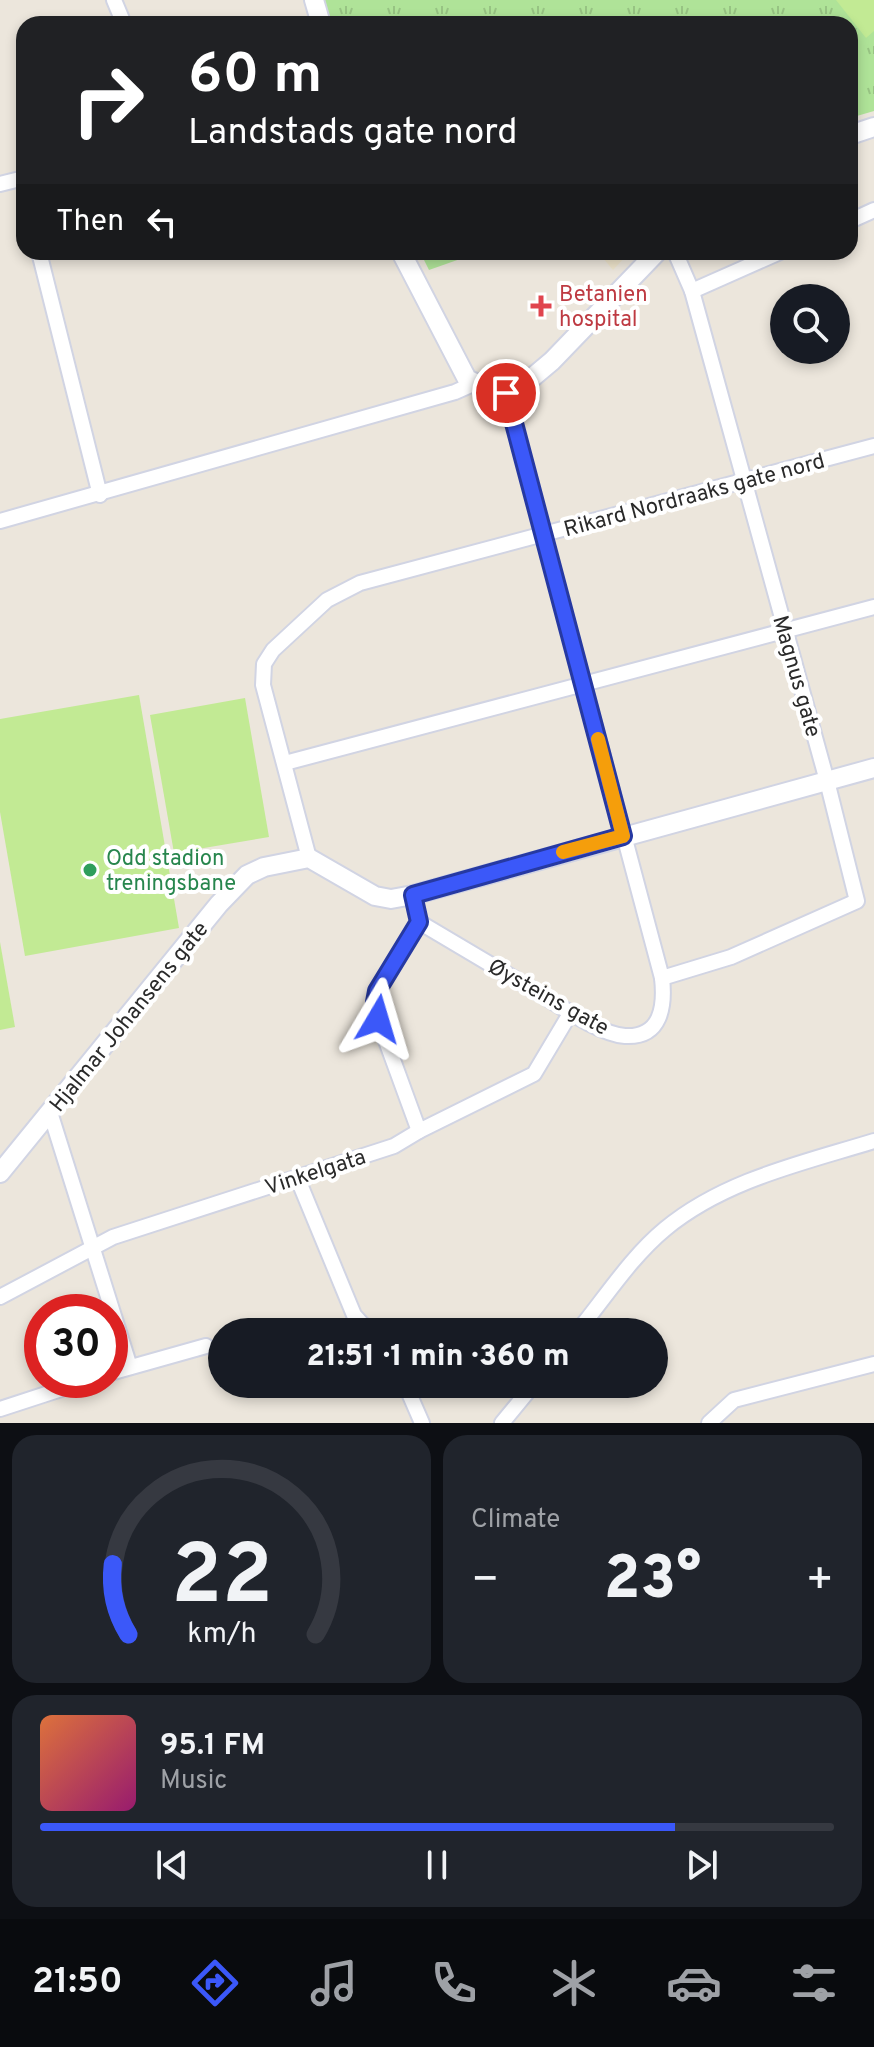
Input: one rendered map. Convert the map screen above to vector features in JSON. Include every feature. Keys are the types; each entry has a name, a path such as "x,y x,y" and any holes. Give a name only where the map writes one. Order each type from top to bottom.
{"street":[{"path":"41,260 100,495"},
{"path":"405,260 461,370 473,384 506,393 521,387 552,361 649,260"},
{"name":"Magnus gate","path":"662,978 731,957 857,901 692,291 678,260"},
{"path":"692,291 762,260"},
{"path":"0,521 100,495 455,392 473,384"},
{"name":"Øysteins gate","path":"419,922 571,1012 609,1031 625,1036 641,1034 655,1023 663,1010 662,978 506,393"},
{"name":"Rikard Nordraaks gate nord","path":"285,763 263,685 264,664 273,650 342,590 874,446"},
{"path":"874,607 285,763 309,858 375,896 391,899 874,768"},
{"name":"Hjalmar Johansens gate","path":"0,1173 219,904 247,875 264,867 309,858"},
{"path":"413,895 419,922 377,991 375,1002 378,1019 419,1131"},
{"name":"Vinkelgata","path":"0,1297 113,1237 394,1146 534,1074 571,1012"},
{"path":"50,1112 130,1367 206,1346"},
{"path":"589,1318 662,1231 686,1213 730,1188 874,1141"},
{"path":"297,1177 357,1318"},
{"path":"709,1423 734,1400 874,1364"},
{"path":"0,1409 34,1398"},
{"path":"411,1398 422,1423"},
{"path":"502,1423 523,1398"}],"shaded area":[{"path":"605,260 622,260 613,270"}],"green space":[{"path":"319,0 874,0 874,111 858,116 858,16 325,16"},
{"path":"836,0 874,0 874,31 866,38 858,28 858,16 849,16"},
{"path":"424,260 457,260 429,270"},
{"name":"Odd stadion treningsbane","path":"139,695 179,928 25,956 0,812 0,719"},
{"path":"245,698 269,837 174,853 150,715"},
{"path":"0,942 15,1027 0,1030"}],"slow traffic":[{"path":"563,852 623,836 598,739"}],"place":[{"name":"Betanien hospital","path":"541,306"},
{"name":"Odd stadion treningsbane","path":"90,870"}],"route":[{"path":"378,1019 377,991 419,922 413,895 623,836 506,393"}]}
